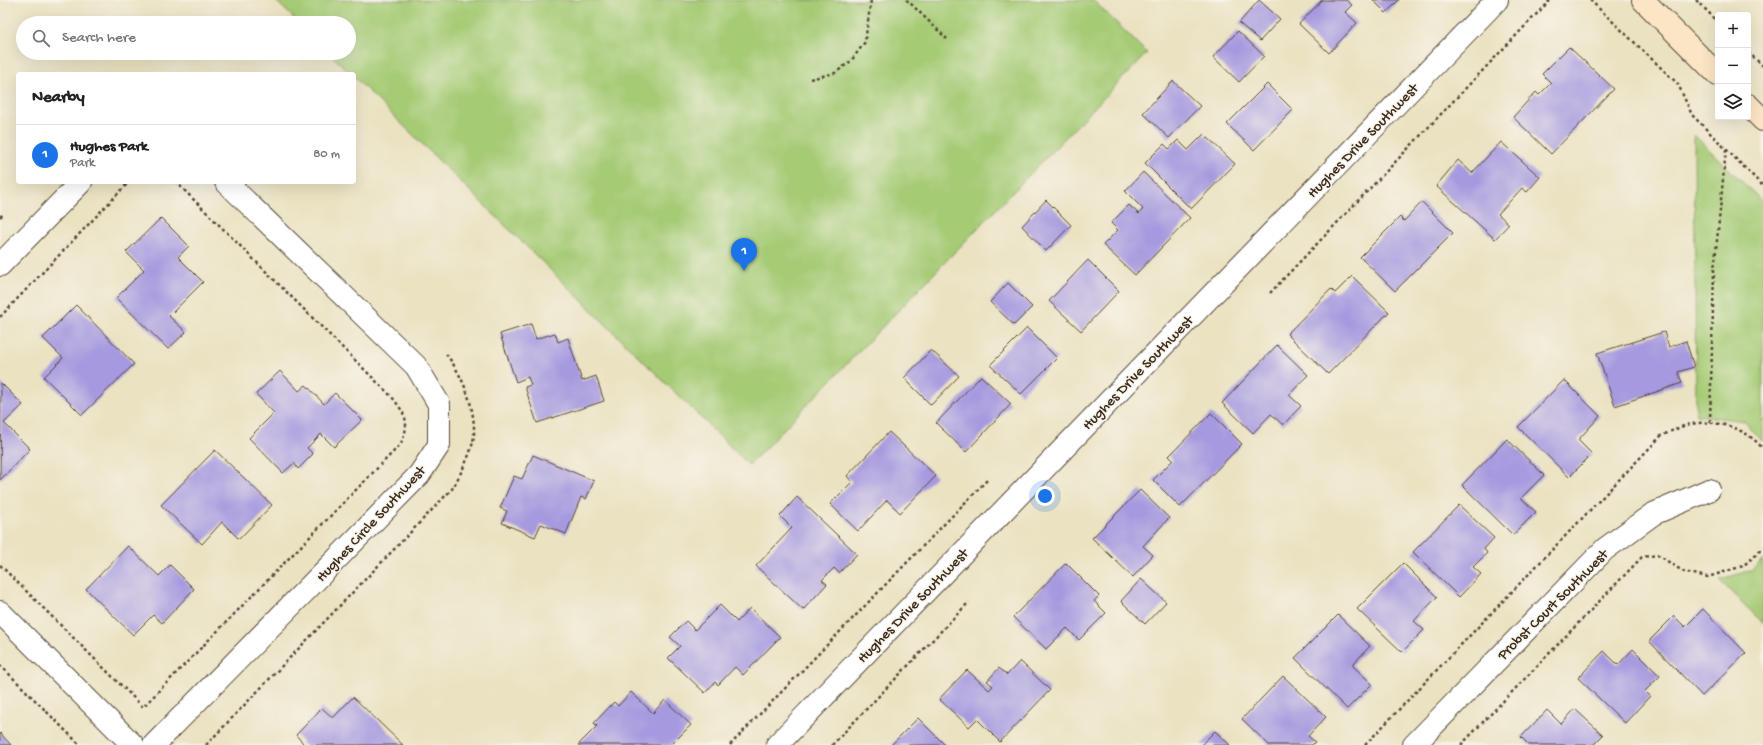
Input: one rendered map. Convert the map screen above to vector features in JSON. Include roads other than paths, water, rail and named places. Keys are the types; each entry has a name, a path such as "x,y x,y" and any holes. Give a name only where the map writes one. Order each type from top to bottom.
{"main road":[{"path":"1642,0 1715,72"},
{"path":"1751,108 1763,120"}],"street":[{"name":"Hughes Drive Southwest","path":"777,745 1497,0"},
{"path":"0,265 79,184"},
{"name":"Hughes Circle Southwest","path":"154,745 419,475 439,444 438,404 416,366 228,184"},
{"name":"Probst Court Southwest","path":"1414,745 1605,549 1653,514 1709,490"},
{"path":"0,612 133,745"}],"place":[{"name":"Hughes Park","path":"744,271"}]}
